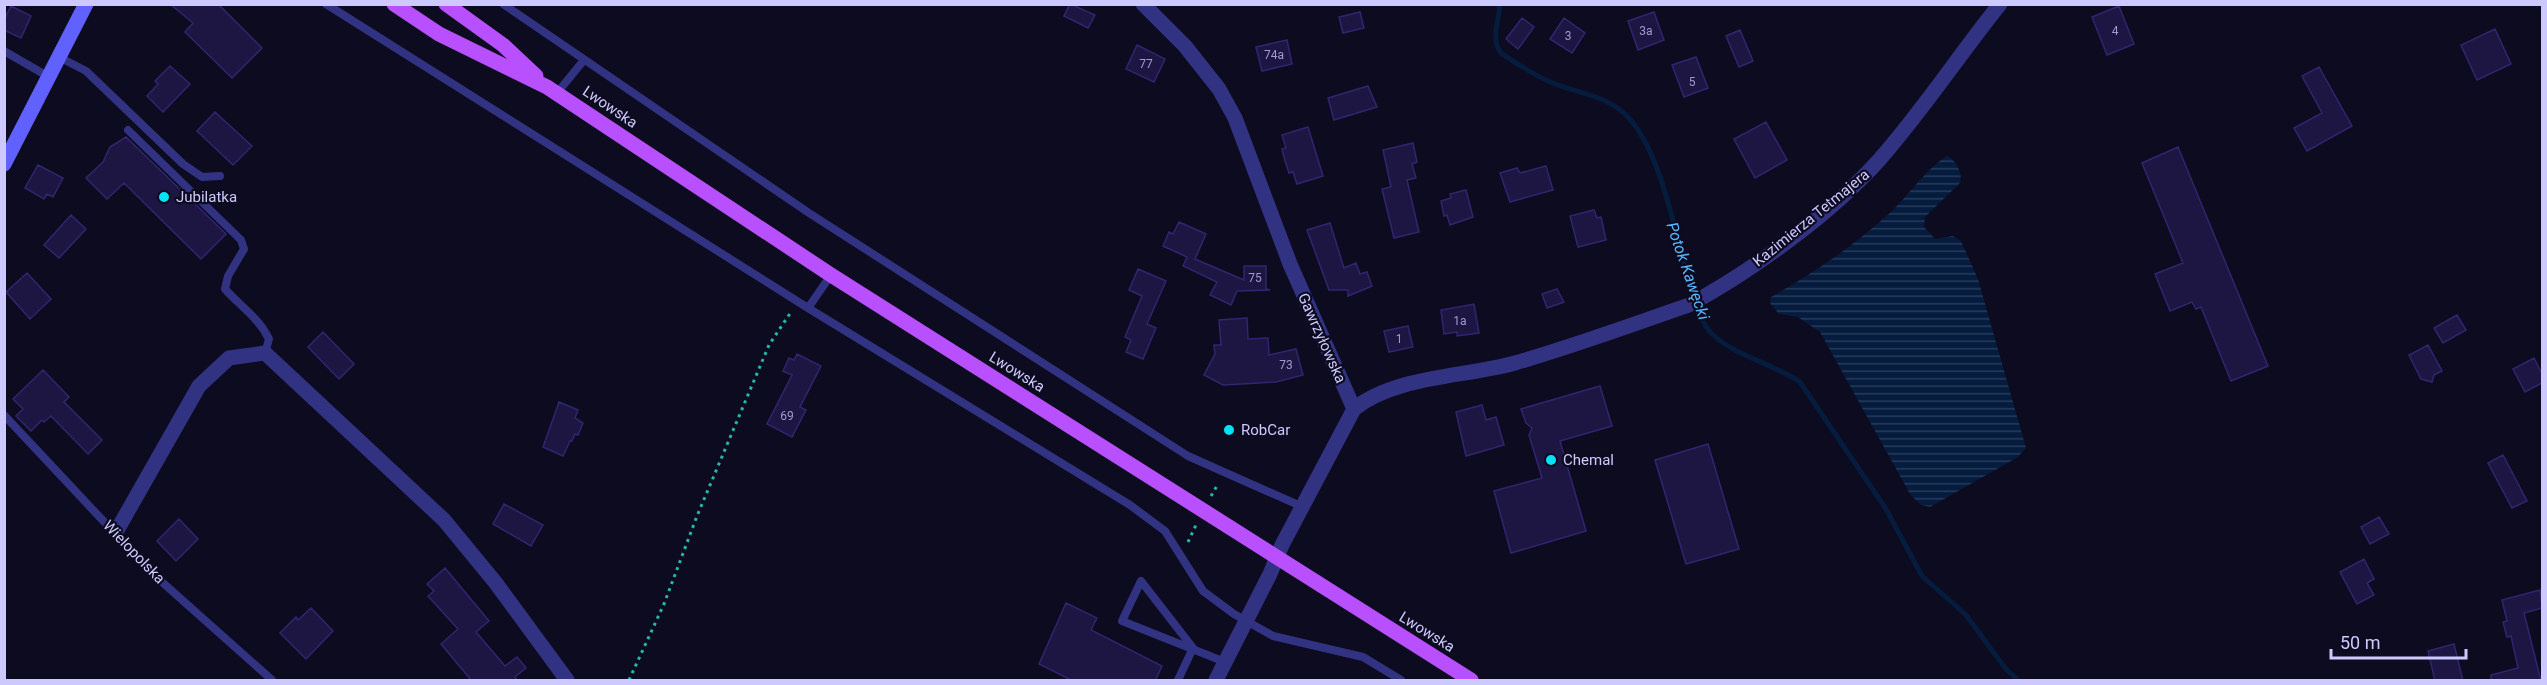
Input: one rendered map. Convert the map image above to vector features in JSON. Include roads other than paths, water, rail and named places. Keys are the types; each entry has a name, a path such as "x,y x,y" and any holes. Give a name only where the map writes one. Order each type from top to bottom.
{"main road":[{"name":"Lwowska","path":"394,4 439,34 552,90 831,275 1471,681"},
{"name":"Lwowska","path":"446,4 503,45 552,90"}],"street":[{"path":"4,165 86,4"},
{"name":"Gawrzyłowska","path":"1143,4 1185,46 1219,89 1235,118 1290,264 1354,409"},
{"name":"Kazimierza Tetmajera","path":"1354,409 1376,395 1400,386 1515,363 1689,305 1759,262 1798,232 1878,162 1909,125 2000,4"},
{"path":"116,532 199,386 229,358 265,353 444,520 495,582 567,681"},
{"path":"1216,681 1276,558 1354,409"}],"lane":[{"path":"326,4 798,302 1150,519 1172,541 1203,591 1245,621 1282,639 1362,657 1401,681"},
{"path":"503,4 809,213 1188,456 1303,507"},
{"path":"4,51 49,77"},
{"path":"59,57 86,70 183,164 202,177 220,176"},
{"path":"552,90 584,60"},
{"path":"129,130 241,240 244,249 228,276 225,289 241,308 261,323 269,339 265,353"},
{"path":"808,308 831,275"},
{"name":"Wielopolska","path":"4,415 153,574 272,681"},
{"path":"1193,648 1141,581 1122,621 1225,662"},
{"path":"1178,681 1193,648"}],"water":[{"path":"1947,156 1958,167 1960,183 1925,217 1924,227 1935,239 1953,236 1961,241 1978,279 2026,448 2018,457 1930,507 1921,505 1910,494 1820,332 1798,317 1779,314 1770,303 1771,297 1834,258 1863,236 1898,205 1939,161"}],"waterway":[{"name":"Potok Kawęcki","path":"1500,4 1496,42 1501,53 1548,81 1611,104 1629,118 1641,135 1660,177 1693,293 1708,330 1732,349 1800,382 1886,509 1922,576 1965,614 2006,669 2018,680"}],"place":[{"name":"Jubilatka","path":"164,197"},
{"name":"RobCar","path":"1229,430"},
{"name":"Chemal","path":"1551,460"}]}
